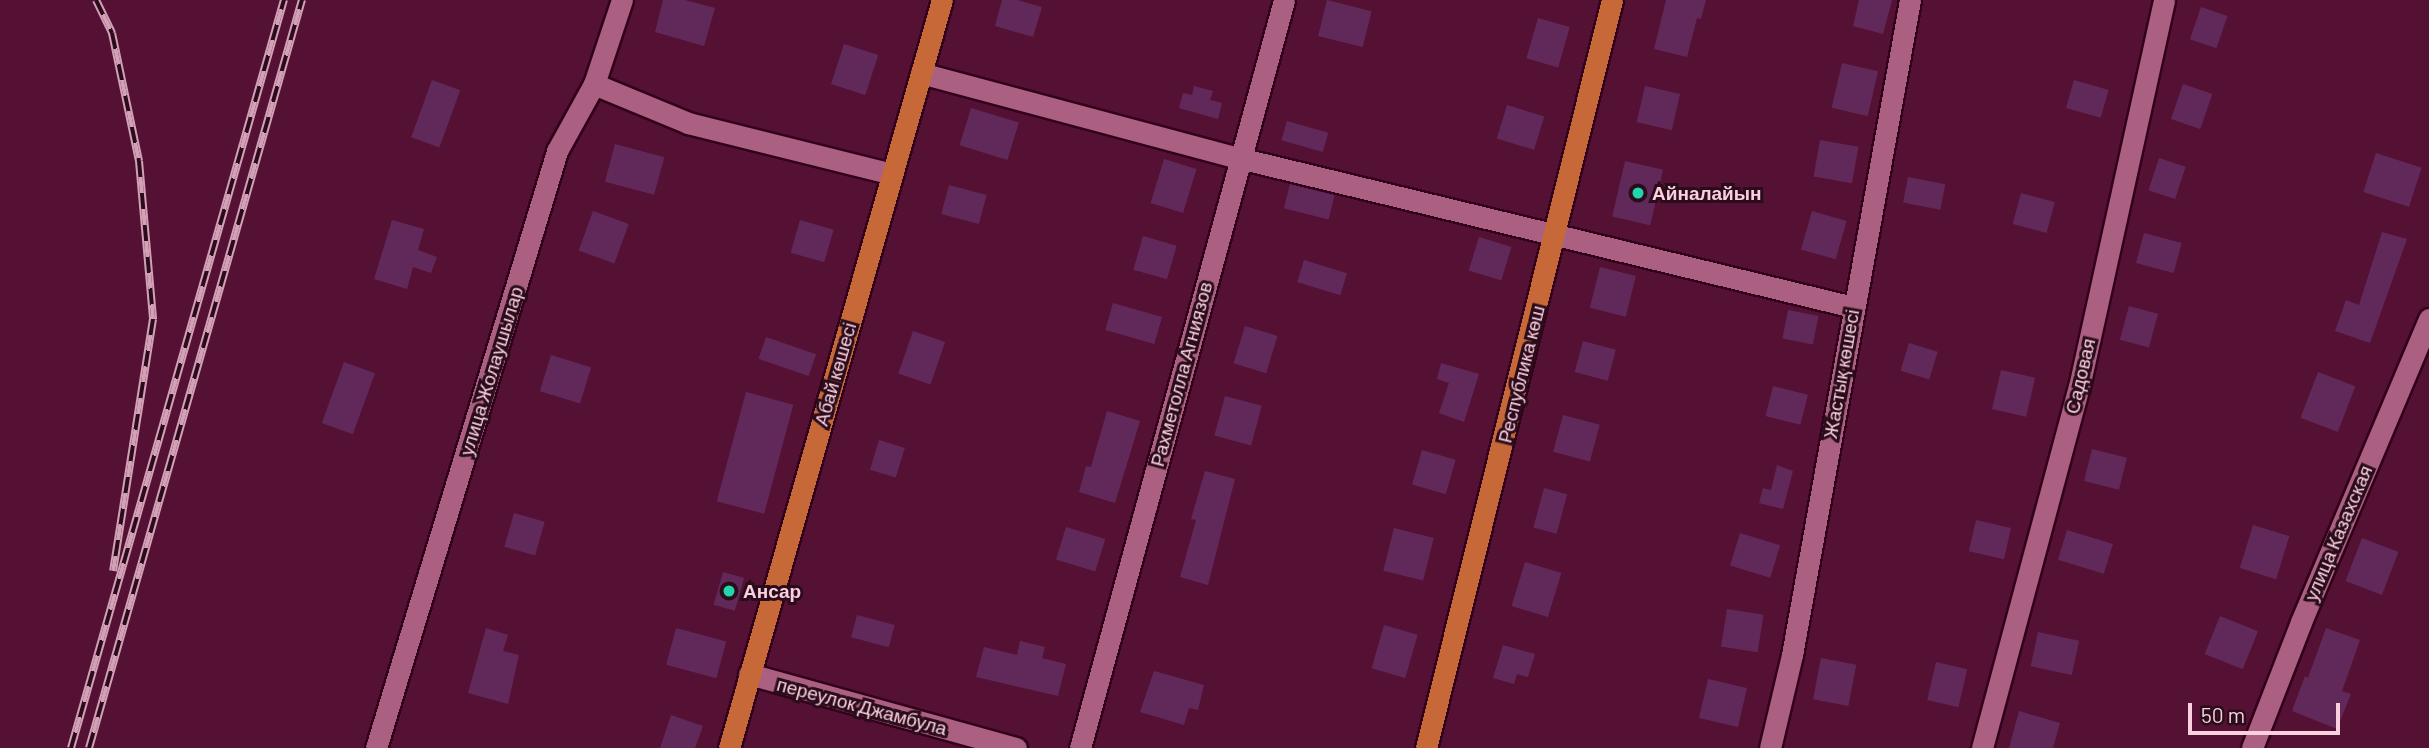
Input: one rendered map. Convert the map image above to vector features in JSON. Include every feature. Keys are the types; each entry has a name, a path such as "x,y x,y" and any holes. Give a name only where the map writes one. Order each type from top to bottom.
{"main road":[{"name":"Абай көшесі","path":"729,748 942,0"},
{"name":"Республика көш","path":"1426,748 1556,237 1612,0"}],"street":[{"name":"улица Жолаушылар","path":"376,748 557,151 594,84 622,0"},
{"name":"Рахметолла Агниязов","path":"1080,748 1284,0"},
{"name":"Жастық көшесі","path":"1770,748 1792,655 1910,0"},
{"name":"Садовая","path":"1982,748 2079,387 2164,0"},
{"path":"921,73 1239,158 1853,307"},
{"path":"594,84 688,123 892,174"},
{"name":"улица Казахская","path":"2252,748 2301,622 2429,319"},
{"name":"переулок Джамбула","path":"749,674 1016,748"}],"building":[{"path":"663,0 685,0 715,8 704,46 655,32"},
{"path":"1002,0 1017,0 1042,7 1033,37 995,26"},
{"path":"1327,0 1372,11 1363,47 1318,36"},
{"path":"1666,0 1706,0 1701,19 1697,18 1687,57 1654,49"},
{"path":"1859,0 1892,0 1883,34 1853,26"},
{"path":"2201,7 2227,16 2216,48 2190,39"},
{"path":"1538,18 1570,27 1558,67 1526,58"},
{"path":"844,44 878,55 865,95 831,84"},
{"path":"1842,63 1878,71 1868,116 1832,108"},
{"path":"432,80 460,90 439,148 411,137"},
{"path":"2074,80 2109,90 2101,118 2066,108"},
{"path":"2183,84 2212,94 2200,129 2171,119"},
{"path":"1194,86 1213,91 1210,100 1222,103 1218,119 1179,108 1183,93 1192,95"},
{"path":"1645,86 1680,94 1672,130 1637,122"},
{"path":"1507,105 1544,116 1534,150 1497,138"},
{"path":"971,108 1019,123 1007,160 960,145"},
{"path":"1287,121 1328,133 1323,152 1281,140"},
{"path":"1820,140 1858,147 1852,183 1814,176"},
{"path":"615,144 664,157 654,195 605,182"},
{"path":"2376,153 2422,168 2409,207 2363,192"},
{"path":"2159,158 2186,167 2175,199 2148,190"},
{"path":"1164,159 1197,169 1183,213 1151,203"},
{"name":"Айналайын","path":"1625,161 1663,170 1650,225 1612,217"},
{"path":"1908,177 1945,184 1940,210 1903,203"},
{"path":"1290,184 1335,195 1329,219 1284,208"},
{"path":"949,185 987,195 979,224 941,214"},
{"path":"2021,193 2055,202 2047,233 2013,224"},
{"path":"593,211 629,224 614,263 579,250"},
{"path":"1812,211 1847,221 1836,259 1801,249"},
{"path":"392,220 424,229 418,250 437,257 431,273 413,267 407,289 374,279"},
{"path":"800,220 834,230 824,262 791,253"},
{"path":"2382,232 2407,239 2370,343 2335,331 2346,300 2359,305"},
{"path":"2144,233 2182,243 2174,273 2136,263"},
{"path":"1143,236 1177,246 1167,279 1133,270"},
{"path":"1479,237 1512,247 1501,280 1469,270"},
{"path":"1304,260 1347,273 1340,295 1297,282"},
{"path":"1600,267 1636,276 1626,317 1590,308"},
{"path":"1113,303 1162,317 1154,344 1105,330"},
{"path":"2129,306 2158,314 2149,348 2120,340"},
{"path":"1788,310 1818,316 1813,344 1782,338"},
{"path":"1245,326 1278,336 1266,373 1234,363"},
{"path":"913,331 945,342 930,385 898,374"},
{"path":"766,337 816,354 809,376 759,359"},
{"path":"1583,341 1616,350 1608,381 1575,372"},
{"path":"1909,343 1938,352 1929,380 1901,371"},
{"path":"551,355 591,367 580,404 540,391"},
{"path":"344,362 375,373 353,434 322,423"},
{"path":"1441,363 1479,374 1464,422 1439,413 1449,383 1437,379"},
{"path":"2001,370 2035,378 2026,417 1992,409"},
{"path":"2318,372 2355,386 2338,432 2300,418"},
{"path":"1773,386 1808,395 1800,425 1766,416"},
{"path":"746,392 793,405 764,514 717,501"},
{"path":"1225,396 1262,406 1251,445 1214,436"},
{"path":"1107,411 1140,421 1115,503 1079,492 1086,466 1091,467"},
{"path":"1563,415 1600,425 1590,462 1553,452"},
{"path":"879,440 905,448 896,478 870,470"},
{"path":"2092,449 2127,458 2119,490 2084,481"},
{"path":"1422,450 1456,460 1446,494 1412,485"},
{"path":"1777,465 1793,471 1783,509 1759,503 1763,488 1771,490"},
{"path":"1205,471 1235,479 1208,585 1180,577 1196,520 1191,519"},
{"path":"1544,488 1567,494 1557,534 1533,528"},
{"path":"514,513 545,522 535,555 504,547"},
{"path":"1976,520 2011,528 2004,559 1969,551"},
{"path":"2253,525 2289,536 2276,579 2240,568"},
{"path":"1066,527 1105,539 1095,572 1056,560"},
{"path":"1394,528 1434,538 1423,581 1383,571"},
{"path":"2067,530 2113,544 2104,574 2058,560"},
{"path":"1740,533 1780,545 1770,578 1730,566"},
{"path":"2362,538 2398,552 2382,595 2346,581"},
{"path":"1525,562 1561,573 1548,617 1512,606"},
{"name":"Ансар","path":"723,572 744,578 735,611 714,605"},
{"path":"1727,609 1764,615 1758,652 1721,647"},
{"path":"857,615 895,625 889,647 851,637"},
{"path":"2220,616 2258,631 2243,669 2205,654"},
{"path":"1384,625 1418,635 1405,678 1372,668"},
{"path":"486,628 508,635 503,651 519,655 508,704 468,693"},
{"path":"676,628 726,641 716,678 666,665"},
{"path":"2326,628 2360,640 2342,691 2351,694 2337,729 2292,711 2305,676 2308,678"},
{"path":"2038,632 2079,641 2072,675 2031,666"},
{"path":"1020,641 1045,647 1042,658 1066,664 1058,696 976,677 984,647 1017,655"},
{"path":"1503,645 1535,654 1528,677 1517,674 1514,684 1493,678"},
{"path":"1821,658 1856,665 1848,706 1813,699"},
{"path":"1936,662 1967,669 1958,707 1927,700"},
{"path":"1154,671 1204,685 1198,710 1189,708 1184,725 1140,712"},
{"path":"1708,679 1747,688 1738,727 1699,718"},
{"path":"2019,711 2060,723 2053,748 2009,748"},
{"path":"671,715 703,726 695,748 660,748"}],"railway":[{"path":"96,0 112,33 139,161 153,319 113,571"},
{"path":"71,748 284,0"},
{"path":"89,748 302,0"}],"place":[{"name":"Айналайын","path":"1638,193"},
{"name":"Ансар","path":"729,591"}]}
